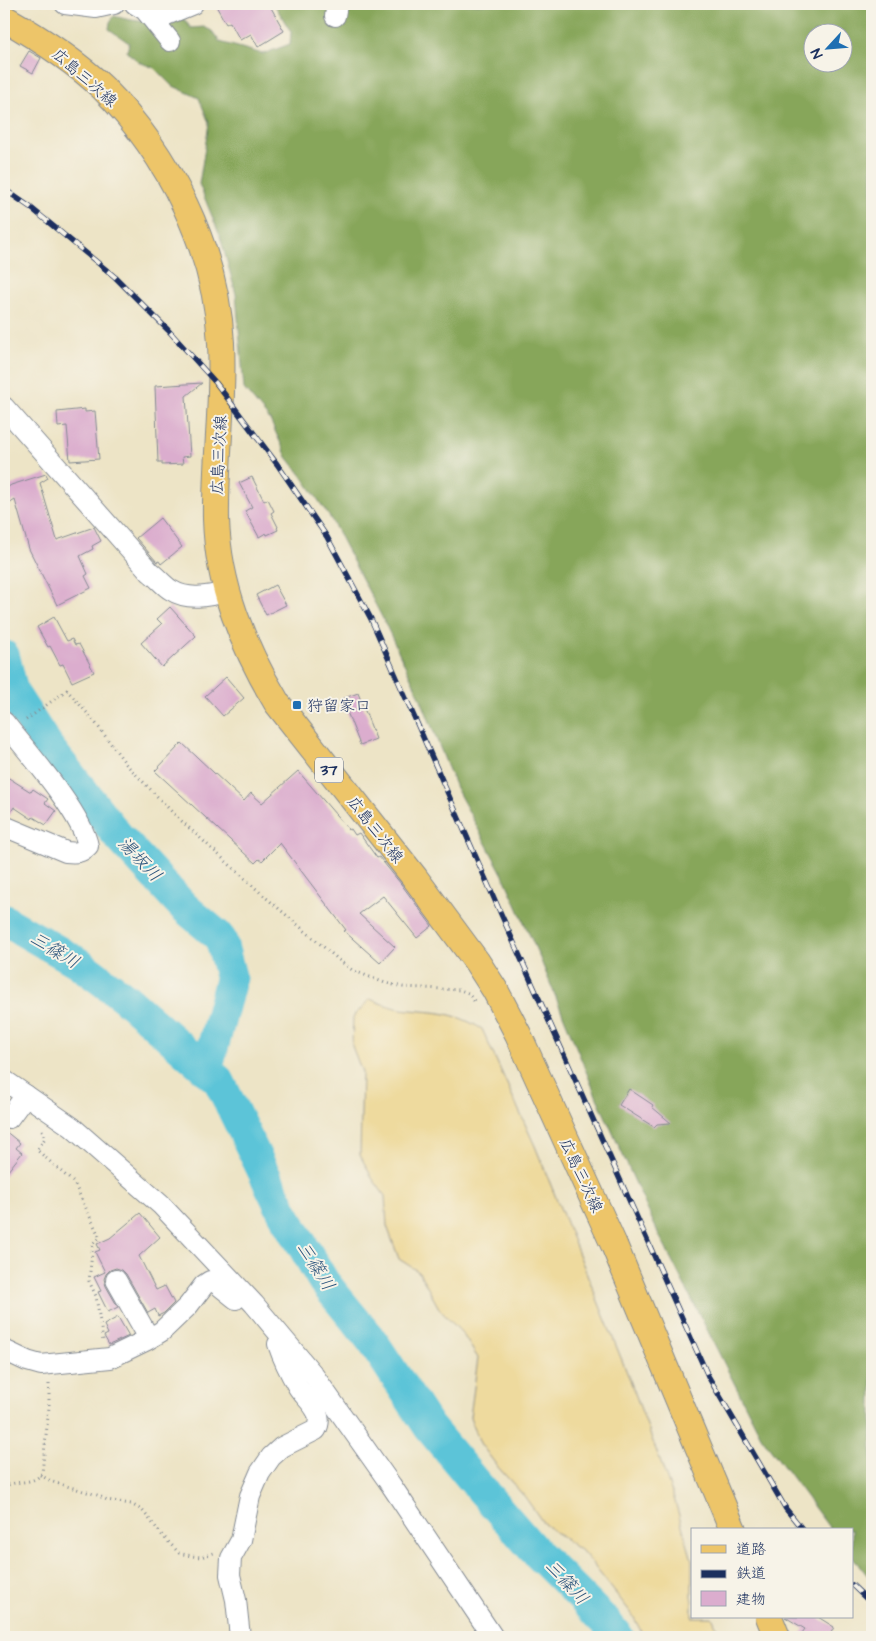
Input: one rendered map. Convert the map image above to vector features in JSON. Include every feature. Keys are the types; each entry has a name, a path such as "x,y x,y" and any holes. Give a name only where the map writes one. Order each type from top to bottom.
{"main road":[{"name":"広島三次線","path":"4,18 72,61 102,88 130,118 154,151 175,186 192,223 206,261 215,300 221,341 222,382 216,520 219,552 227,592 246,646 260,675 277,703 437,907 477,962 502,1004 614,1245 732,1528"},
{"path":"769,1618 778,1637"}],"street":[{"path":"65,4 96,8 114,4"},
{"path":"135,4 145,10 170,41"},
{"path":"154,20 193,4"},
{"path":"4,407 150,572 172,591 203,597 227,592"},
{"path":"4,826 66,852 76,853 83,851 88,846 76,818 13,722"},
{"path":"4,1080 72,1127 161,1205 254,1304 317,1381 391,1485 493,1637"},
{"path":"9,1118 26,1096"},
{"path":"116,1280 150,1338"},
{"path":"4,1350 27,1361 42,1365 106,1359 130,1349 162,1331 188,1306 204,1285 210,1282 216,1283 256,1318 270,1325 282,1356 299,1389 313,1404 319,1425 316,1430 282,1447 271,1457 260,1473 250,1496 241,1540 231,1558 230,1575 236,1600 240,1637"}],"path":[{"path":"13,722 66,690 94,721 126,764 176,816 264,896 352,970 385,983 460,990 468,993 478,1006 502,1004"},
{"path":"41,1129 45,1138 37,1150 74,1183 100,1238 93,1243 89,1281 91,1289 96,1296 106,1359"},
{"path":"4,1487 8,1484 34,1480 42,1473 49,1407 49,1365"},
{"path":"40,1476 107,1500 131,1504 142,1510 162,1535 179,1552 201,1557 235,1551"}],"green space":[{"path":"274,4 872,4 872,1581 854,1558 854,1528 830,1528 761,1436 659,1235 597,1098 539,956 503,875 456,788 420,697 383,619 331,519 287,457 270,420 244,389 236,294 220,236 199,184 209,123 199,98 171,85 154,68 139,62 127,52 129,43 109,29 110,22 114,16 148,22 183,18 191,28 204,27 212,31 220,42 263,54 290,44 291,32"}],"sand":[{"path":"370,999 400,1009 451,1015 482,1029 535,1146 630,1380 674,1498 691,1557 691,1618 712,1618 721,1637 644,1637 632,1614 584,1553 544,1524 525,1497 497,1466 480,1443 470,1417 478,1358 462,1333 440,1310 419,1272 399,1259 387,1226 385,1196 372,1178 360,1155 362,1072 352,1046 353,1017"}],"building":[{"path":"215,4 269,4 284,31 258,47 251,34 240,40 230,22 226,24"},
{"path":"29,51 41,58 33,73 20,66"},
{"path":"202,383 186,396 190,456 182,457 183,464 162,465 162,462 158,462 155,386"},
{"path":"85,409 85,412 95,411 99,459 70,461 67,426 58,427 57,412"},
{"path":"46,474 48,478 40,483 57,540 94,527 101,541 92,546 93,549 80,556 88,574 85,576 91,588 57,605 29,549 15,500 4,507 4,490 11,485"},
{"path":"252,477 264,501 268,499 274,511 271,513 278,527 278,530 259,537 245,511 252,507 239,483"},
{"path":"160,518 182,547 161,564 136,538"},
{"path":"275,585 286,605 266,615 256,595"},
{"path":"170,607 196,636 162,667 141,643 162,624 157,619"},
{"path":"54,617 67,641 72,639 75,645 79,644 94,672 72,682 63,664 60,665 37,627"},
{"path":"226,677 244,698 223,716 205,696"},
{"path":"358,693 376,739 360,745 342,699"},
{"path":"182,743 244,801 251,793 262,803 298,771 349,830 351,829 355,835 359,833 377,858 379,857 401,884 432,926 417,938 383,896 359,914 395,947 380,963 344,931 346,930 280,843 262,861 259,859 255,863 155,771"},
{"path":"4,775 31,792 33,789 48,799 45,803 56,811 46,825 33,817 32,819 14,807 9,815 4,814"},
{"path":"629,1089 653,1105 652,1107 671,1123 657,1124 654,1127 619,1105"},
{"path":"4,1130 20,1143 16,1148 22,1153 4,1176"},
{"path":"140,1213 160,1237 139,1256 156,1290 165,1286 174,1303 158,1316 155,1309 148,1313 126,1274 116,1268 110,1270 104,1279 118,1307 108,1312 98,1292 101,1291 94,1277 105,1272 95,1252 100,1250 97,1244 110,1238"},
{"path":"118,1317 129,1336 109,1345 104,1336 108,1334 104,1325"},
{"path":"787,1618 820,1618 834,1627 829,1637 799,1637 805,1629"}],"waterway":[{"name":"湯坂川","path":"4,656 13,693 48,747 118,836 184,907 221,940 231,978 207,1069"},
{"name":"三篠川","path":"4,920 77,962 125,998 219,1081 283,1212 324,1282 373,1342 429,1427 533,1549 605,1621 618,1637"}],"railway":[{"path":"4,189 30,207 115,277 168,330 216,383 277,464 327,537 371,619 708,1376 786,1509 801,1528"},
{"path":"854,1587 872,1604"}],"place":[{"name":"狩留家口","path":"297,705"}]}
